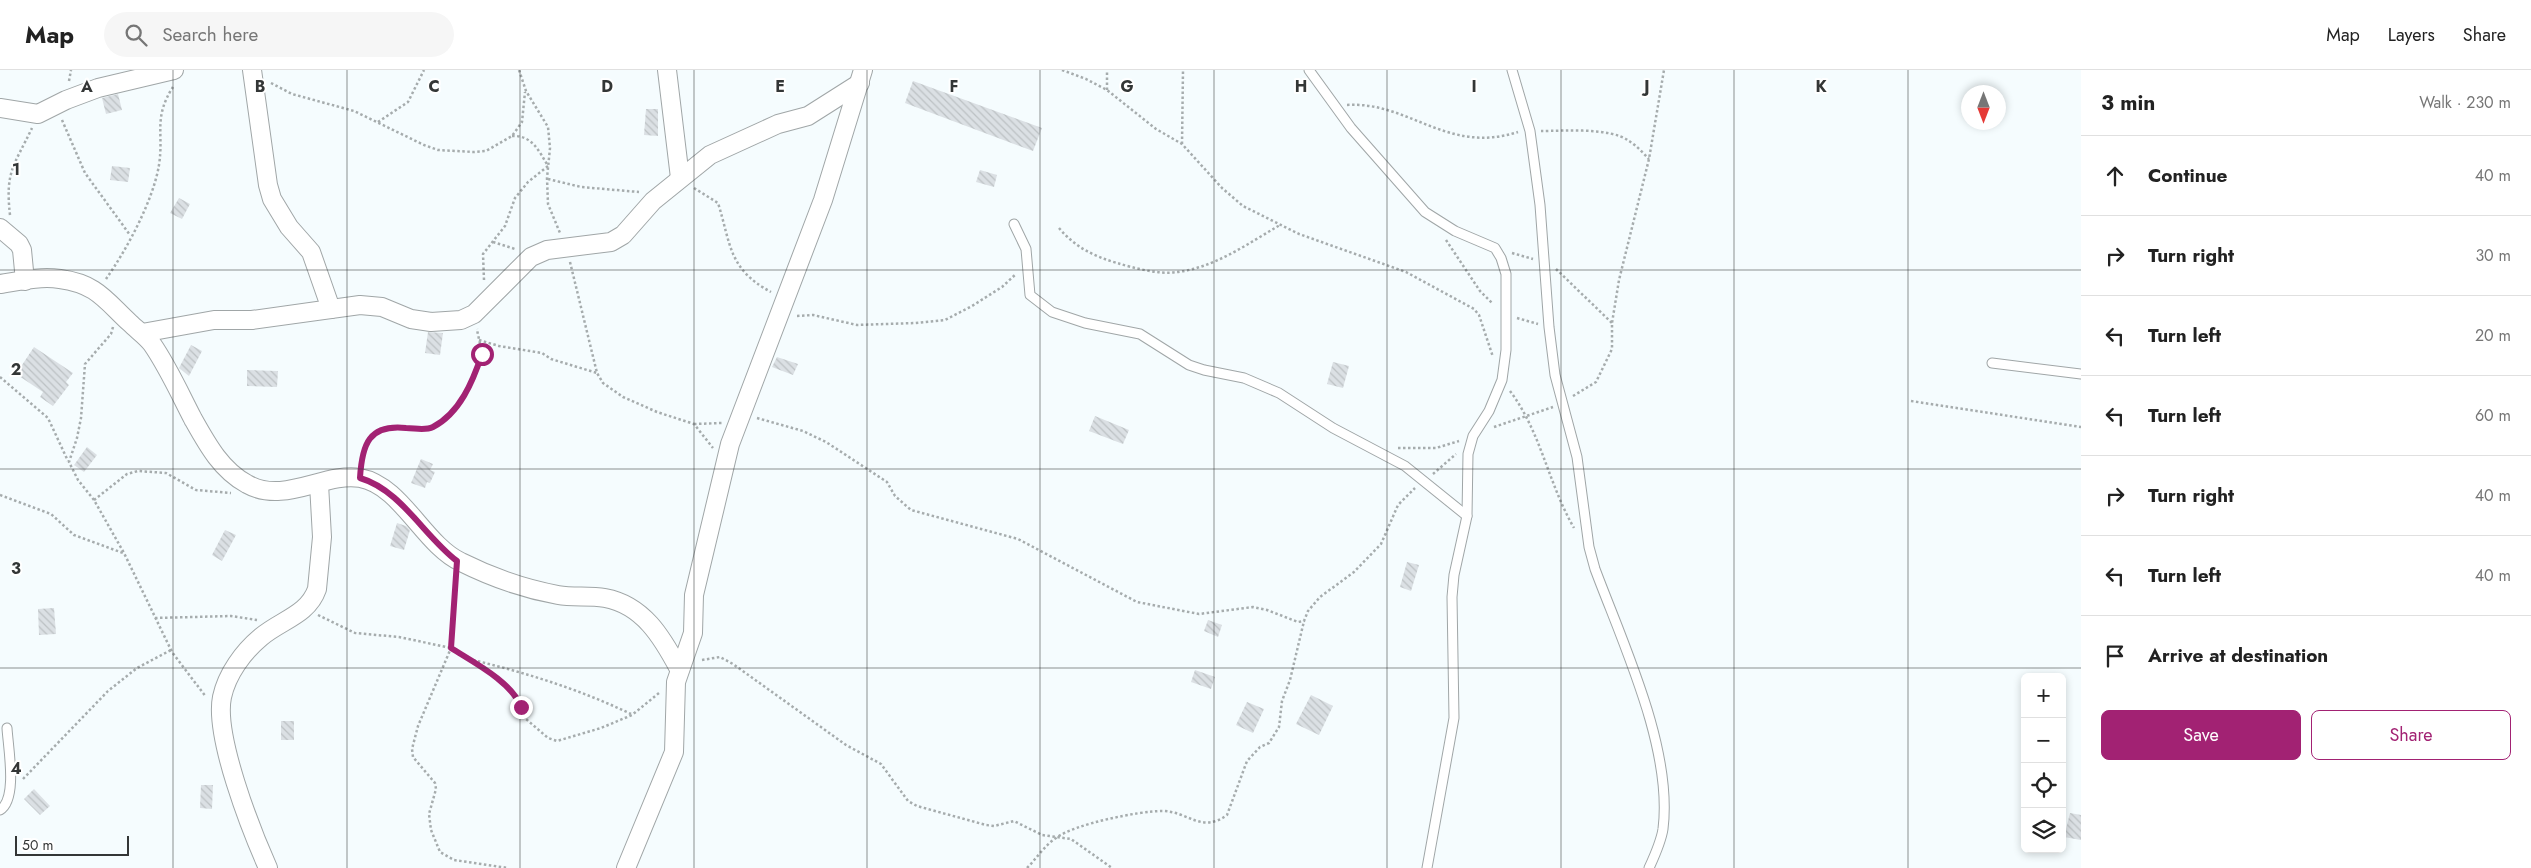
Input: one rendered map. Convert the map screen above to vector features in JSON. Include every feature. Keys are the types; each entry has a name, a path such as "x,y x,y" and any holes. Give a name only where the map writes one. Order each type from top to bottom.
{"street":[{"path":"252,70 268,185 272,199 289,226 311,252 331,309"},
{"path":"667,70 680,178"},
{"path":"0,108 38,114 98,88 175,76"},
{"path":"142,333 214,320 252,320 360,306 382,307 411,319 431,322 461,320 474,314 532,258 547,250 596,245 617,239 632,226 653,201 710,155 778,124 808,116 862,76"},
{"path":"626,868 674,752 674,697 679,669 693,633 694,596 726,462 739,417 823,200 862,76"},
{"path":"6,233 22,250 25,281"},
{"path":"0,284 47,278 61,279 98,291 142,333 158,354 209,448 232,474 259,489 286,490 347,478 360,478 378,484 443,550 457,561 492,576 556,595 604,598 626,604 648,621 679,669"},
{"path":"268,868 228,756 221,716 222,697 233,670 246,652 274,627 306,609 317,589 322,537 319,484"}],"lane":[{"path":"1309,70 1333,106 1425,212 1455,230 1495,248 1502,258 1506,274 1506,350 1502,380 1489,411 1472,438 1468,461 1467,516 1454,575 1452,597 1454,718 1427,868"},
{"path":"1512,70 1530,131 1545,262 1549,327 1555,375 1577,457 1589,547 1595,569 1648,712 1659,762 1663,789 1663,828 1658,848 1649,868"},
{"path":"1014,224 1026,249 1030,295 1043,307 1078,321 1140,334 1189,365 1264,385 1333,428 1405,466 1467,516"},
{"path":"1992,363 2081,374"},
{"path":"0,810 4,808 9,793 7,728"}],"path":[{"path":"378,122 408,102 424,70"},
{"path":"519,70 526,91 548,127 550,148 547,178 548,204 566,247 597,373 603,383 623,397 657,412 694,424 739,417 803,431 826,442 887,482 895,496 911,510 1018,539 1137,602 1199,614 1253,607 1267,610 1298,622 1304,621"},
{"path":"1062,70 1086,79 1107,90 1156,129 1182,144 1233,199 1254,213 1323,243 1406,272 1474,309 1479,315 1502,380 1528,415 1560,500 1573,526 1589,547"},
{"path":"1107,90 1108,70"},
{"path":"1182,144 1183,70"},
{"path":"1394,447 1436,448 1472,438 1528,415 1562,404 1596,382 1612,349 1612,323 1630,229 1649,159 1664,70"},
{"path":"98,291 116,265 155,180 159,164 161,112 175,76"},
{"path":"270,82 292,94 323,101 378,122 410,140 438,150 486,151 512,136 522,122 526,91"},
{"path":"1333,106 1358,104 1379,108 1439,131 1480,138 1499,138 1530,131 1581,131 1610,134 1628,140 1649,159"},
{"path":"55,105 86,173 130,236"},
{"path":"6,233 10,171 38,114"},
{"path":"512,136 527,138 537,148 548,166"},
{"path":"484,282 483,254 506,226 515,198 528,182 548,166"},
{"path":"547,178 581,187 640,192"},
{"path":"680,178 718,203 726,239 743,272 764,288 784,298"},
{"path":"1059,228 1071,241 1101,258 1124,265 1175,273 1213,262 1280,225"},
{"path":"1440,233 1480,291 1507,315 1549,327"},
{"path":"1495,248 1545,262 1568,279 1612,323"},
{"path":"794,316 813,315 857,325 945,320 972,306 1027,266"},
{"path":"68,462 78,431 86,364 111,334 116,309"},
{"path":"360,478 363,451 374,434 387,428 424,429 433,427 448,416 464,398 475,377 482,354 474,314"},
{"path":"478,339 499,346 542,353 551,359 597,373"},
{"path":"0,377 48,418 78,480 94,500 124,553 172,650 221,716"},
{"path":"1911,401 2081,428"},
{"path":"694,424 726,462"},
{"path":"1027,868 1057,837 1119,816 1161,811 1174,812 1190,820 1209,823 1227,815 1247,761 1260,747 1269,743 1280,728 1282,701 1290,680 1308,610 1320,597 1354,572 1381,544 1398,505 1472,438"},
{"path":"94,500 127,474 138,472 166,473 196,490 230,493 259,489"},
{"path":"0,495 51,514 74,535 124,553"},
{"path":"457,561 451,648 418,726 412,749 416,762 435,782 436,789 429,814 431,830 440,852 446,856 508,868"},
{"path":"306,609 355,633 398,638 451,648 489,672 519,700 522,714 535,728 557,741 601,728 632,715 648,704 662,689"},
{"path":"155,618 240,616 253,618 274,627"},
{"path":"9,793 108,690 137,668 172,650"},
{"path":"679,669 709,657 720,657 733,664 846,745 881,764 908,801 917,806 994,826 1014,821 1042,835 1077,842 1112,868"},
{"path":"469,659 587,693 632,715"}],"building":[{"path":"913,81 1042,128 1033,151 905,103"},
{"path":"118,94 122,110 106,114 102,98"},
{"path":"646,109 658,109 658,136 644,135"},
{"path":"112,166 130,168 128,182 110,180"},
{"path":"980,170 997,175 994,187 976,182"},
{"path":"179,198 190,204 182,219 170,213"},
{"path":"428,332 443,333 440,355 425,353"},
{"path":"191,345 202,351 189,376 179,368"},
{"path":"34,347 73,373 66,382 69,385 53,406 40,397 43,392 16,374"},
{"path":"777,357 798,364 793,375 772,367"},
{"path":"1333,362 1349,366 1343,388 1327,384"},
{"path":"247,370 278,371 277,387 247,386"},
{"path":"1095,416 1129,430 1123,444 1089,431"},
{"path":"87,447 97,455 84,472 74,465"},
{"path":"421,459 433,464 430,470 435,472 430,483 427,482 425,488 411,483"},
{"path":"397,523 406,526 410,530 404,550 390,546"},
{"path":"225,530 236,535 222,561 212,555"},
{"path":"1407,562 1419,565 1411,591 1400,587"},
{"path":"54,608 56,634 39,635 38,609"},
{"path":"1208,620 1222,625 1218,637 1204,631"},
{"path":"1195,670 1215,677 1211,689 1191,682"},
{"path":"1311,695 1333,706 1319,735 1296,724"},
{"path":"1247,702 1264,709 1253,733 1236,725"},
{"path":"281,721 294,721 294,740 281,740"},
{"path":"201,785 213,785 212,809 200,808"},
{"path":"34,789 50,806 40,815 24,799"},
{"path":"2070,813 2081,815 2081,840 2066,837"}],"route":[{"path":"482,354 475,377 464,398 448,416 433,427 424,429 387,428 374,434 363,451 360,478 378,484 395,499 443,550 457,561 451,648 489,672 506,686 519,700 521,707"}]}
